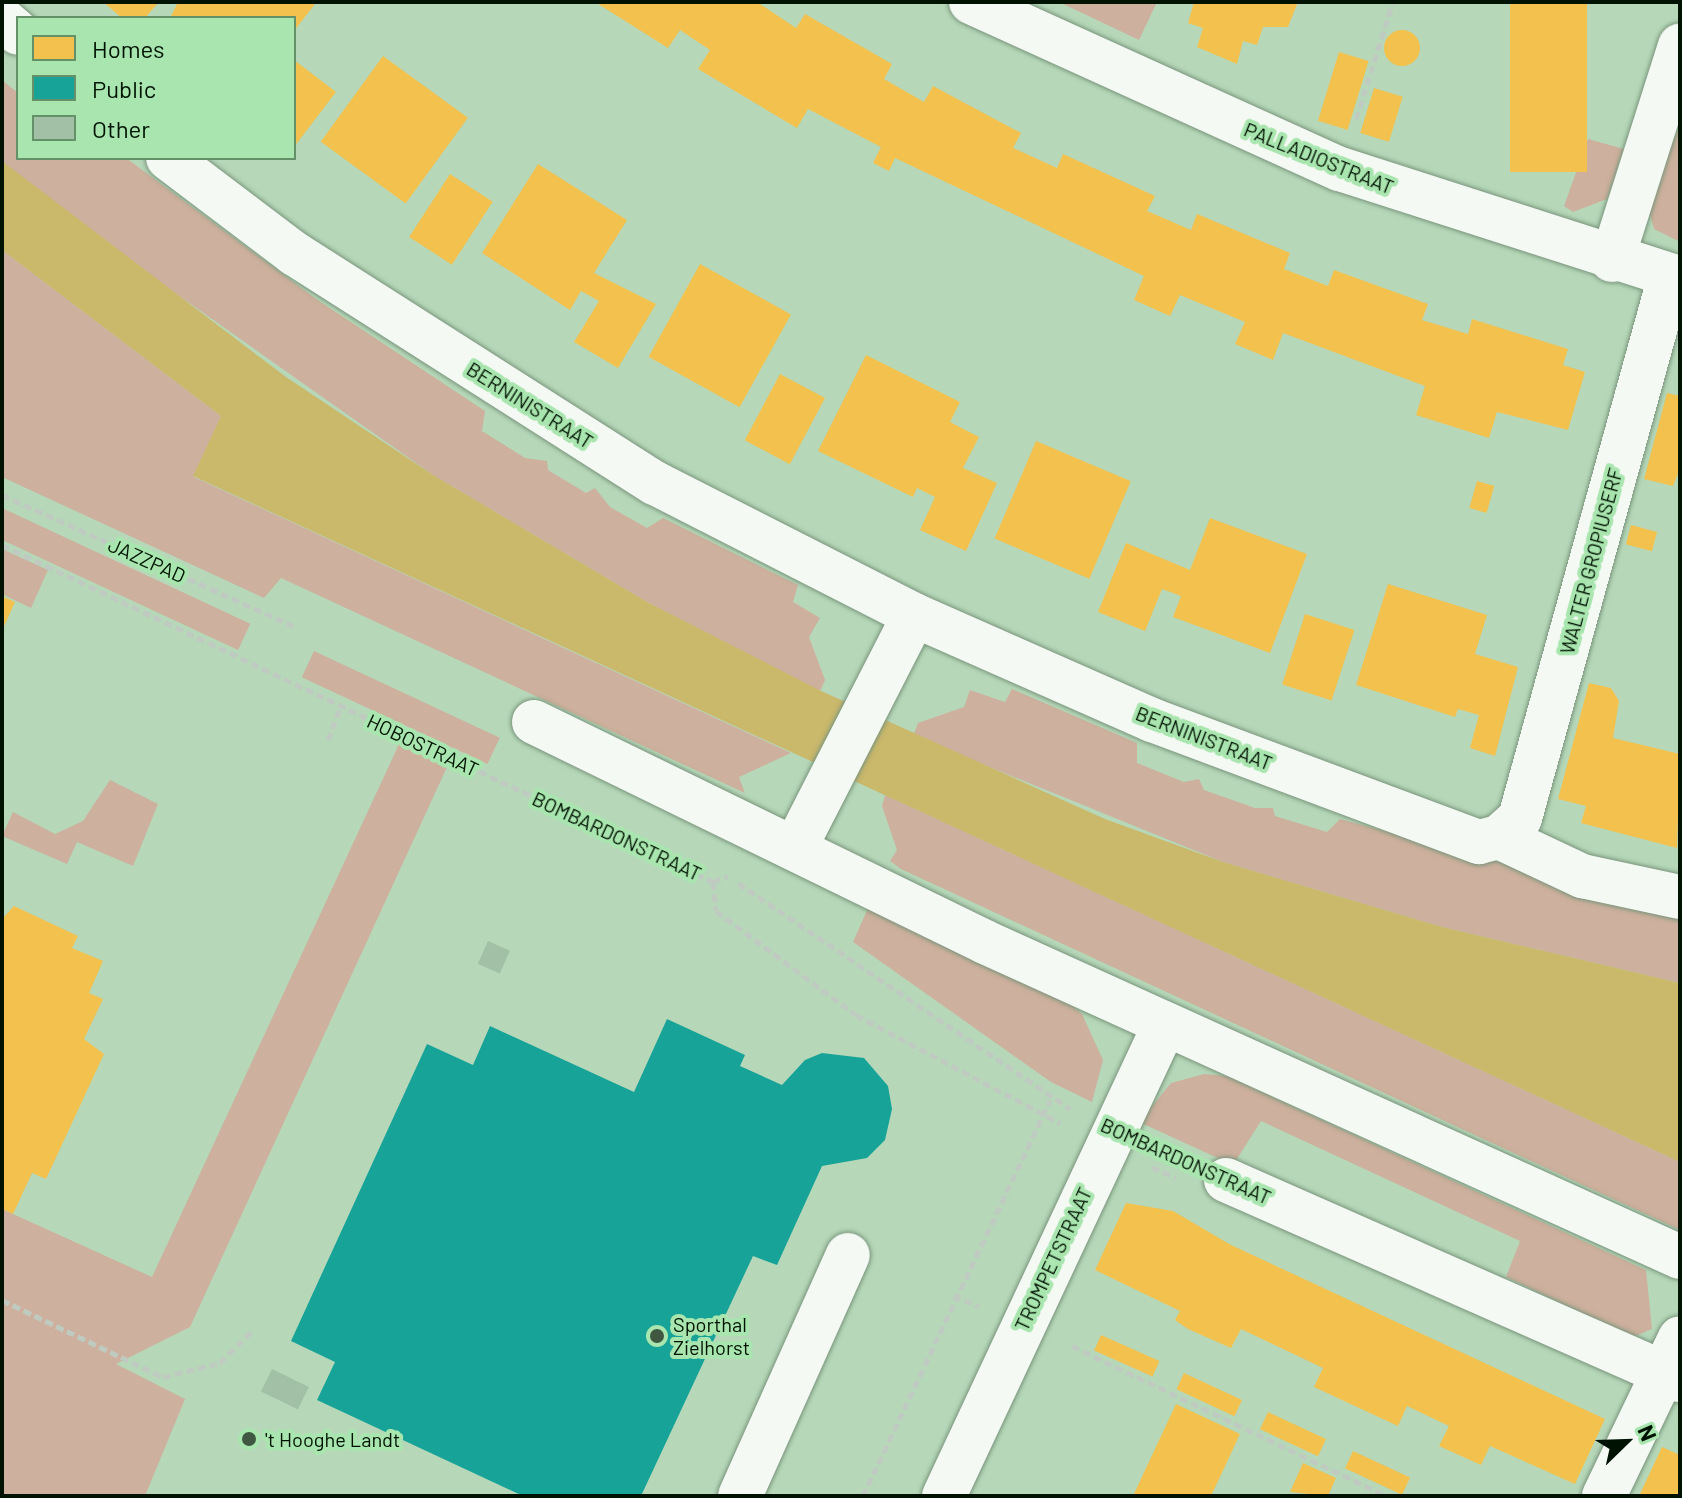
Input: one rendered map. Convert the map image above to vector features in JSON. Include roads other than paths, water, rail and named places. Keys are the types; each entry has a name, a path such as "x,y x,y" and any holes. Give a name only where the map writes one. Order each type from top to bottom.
{"street":[{"name":"PALLADIOSTRAAT","path":"980,4 1340,169 1612,260 1675,277"},
{"path":"1612,260 1680,45"},
{"name":"BERNINISTRAAT","path":"171,160 295,254 655,483 914,615 1152,720 1479,842 1499,837"},
{"name":"WALTER GROPIUSERF","path":"1499,837 1520,818 1675,277"},
{"path":"796,846 914,615"},
{"path":"534,722 708,800 796,846 1165,1024 1680,1257"},
{"path":"1499,837 1582,876 1680,897"},
{"name":"TROMPETSTRAAT","path":"944,1496 1165,1024"},
{"name":"BOMBARDONSTRAAT","path":"1226,1180 1675,1364"},
{"path":"740,1496 848,1255"},
{"path":"1604,1496 1675,1364"}],"place":[{"name":"Sporthal Zielhorst","path":"657,1336"},
{"name":"'t Hooghe Landt","path":"249,1439"}]}
